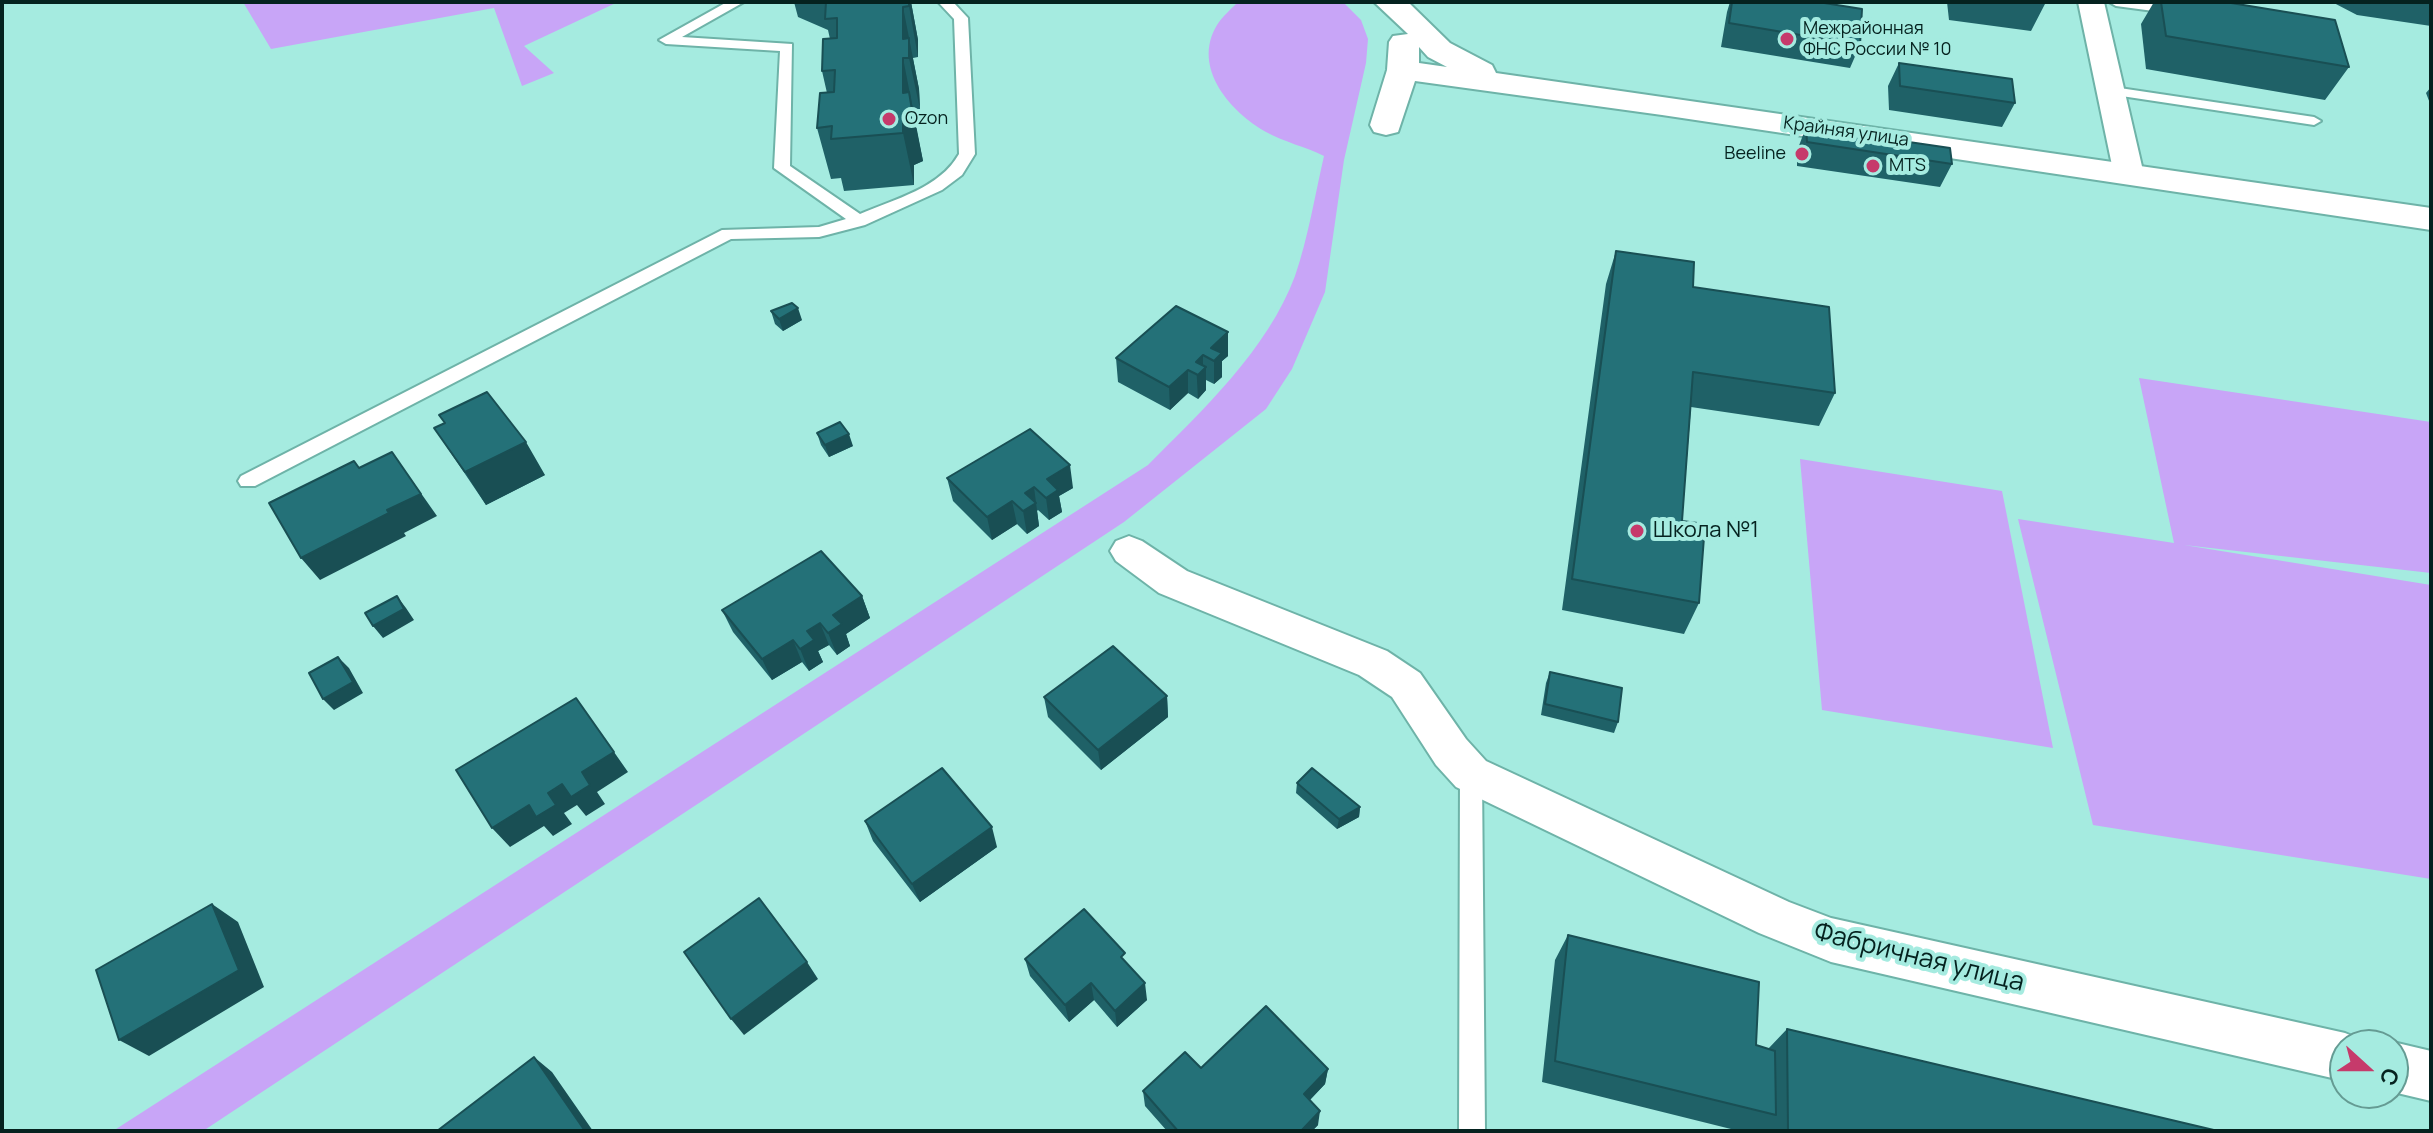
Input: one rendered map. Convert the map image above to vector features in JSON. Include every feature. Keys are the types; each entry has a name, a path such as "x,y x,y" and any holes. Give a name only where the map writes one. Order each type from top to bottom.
{"main road":[{"path":"1402,6 1403,70 1386,125 1443,91 1501,82"},
{"path":"1402,6 1439,50 1501,82"},
{"name":"Крайняя улица","path":"1403,70 2431,219"}],"street":[{"path":"2091,2 2129,175"},
{"path":"1129,551 1173,582 1373,663 1406,685 1451,752 1471,774"},
{"name":"Фабричная улица","path":"1471,774 1775,918 1831,940 2329,1053"},
{"path":"2409,1071 2431,1076"}],"lane":[{"path":"737,2 666,40 787,47 782,168 859,221"},
{"path":"248,481 728,234 819,232 859,221 936,187 957,172 967,154 961,18 945,2"},
{"path":"2116,2 2192,12"},
{"path":"2113,91 2314,121"},
{"path":"1471,774 1472,1131"}],"shaded area":[{"path":"243,2 618,2 524,46 554,73 522,86 494,8 271,49"},
{"path":"1238,2 1343,2 1361,20 1368,39 1366,63 1344,160 1325,292 1292,369 1266,409 1124,522 203,1131 113,1131 1148,465 1169,444 1232,378 1283,303 1304,247 1324,156 1273,136 1253,123 1228,101 1219,87 1209,57 1210,41 1219,22"},
{"path":"2139,378 2431,422 2431,573 2184,545 2431,585 2431,879 2093,825 2018,519 2174,543"},
{"path":"1800,459 2002,491 2053,748 1822,710"}],"building":[{"path":"826,2 909,2 909,6 903,7 903,39 909,38 909,58 903,58 903,93 909,92 912,110 903,114 903,133 831,139 832,126 817,128 820,93 834,92 835,70 822,71 823,39 837,38 837,18 825,19"},
{"path":"1732,2 1818,2 1862,9 1860,45 1729,23"},
{"path":"2161,2 2225,2 2335,20 2349,67 2166,36"},
{"path":"1899,63 2012,79 2015,103 1900,86"},
{"path":"1806,127 1950,148 1952,164 1807,142"},
{"path":"1616,251 1694,262 1693,287 1829,307 1835,393 1693,372 1682,521 1705,524 1699,603 1572,579"},
{"path":"792,303 798,308 779,319 771,311"},
{"path":"1176,306 1228,332 1211,348 1222,353 1214,361 1203,355 1196,362 1206,367 1198,375 1188,370 1169,387 1116,358"},
{"path":"487,392 526,442 465,472 434,428 445,423 439,415"},
{"path":"840,422 849,434 825,445 817,433"},
{"path":"1030,429 1070,465 1047,479 1058,490 1046,498 1034,487 1025,493 1036,503 1023,511 1012,501 987,517 947,478"},
{"path":"392,452 421,494 301,558 269,503 354,461 359,468"},
{"path":"821,551 862,596 833,615 842,624 828,633 820,623 807,631 814,640 800,649 793,640 762,659 722,610"},
{"path":"397,596 404,609 373,626 365,613"},
{"path":"1113,646 1167,696 1098,750 1044,697"},
{"path":"338,657 353,682 323,699 309,673"},
{"path":"1550,672 1622,688 1618,722 1545,704"},
{"path":"576,698 614,752 582,772 590,785 571,797 562,784 548,793 556,805 536,817 529,805 492,828 456,770"},
{"path":"942,768 992,827 912,884 865,821"},
{"path":"1312,768 1360,807 1339,819 1297,783"},
{"path":"759,898 807,962 731,1019 684,952"},
{"path":"212,904 239,970 119,1040 96,970"},
{"path":"1084,909 1125,953 1121,957 1145,983 1115,1011 1091,983 1065,1005 1025,959"},
{"path":"1568,935 1759,982 1756,1045 1775,1051 1776,1115 1555,1061"},
{"path":"1266,1006 1328,1069 1304,1094 1320,1111 1301,1131 1178,1131 1143,1091 1185,1052 1201,1068"},
{"path":"1787,1029 2218,1131 1788,1131"},
{"path":"534,1057 585,1131 437,1131"}],"place":[{"name":"Межрайонная ФНС России № 10","path":"1787,39"},
{"name":"Ozon","path":"889,119"},
{"name":"Beeline","path":"1802,154"},
{"name":"MTS","path":"1873,166"},
{"name":"Школа №1","path":"1637,531"}]}
